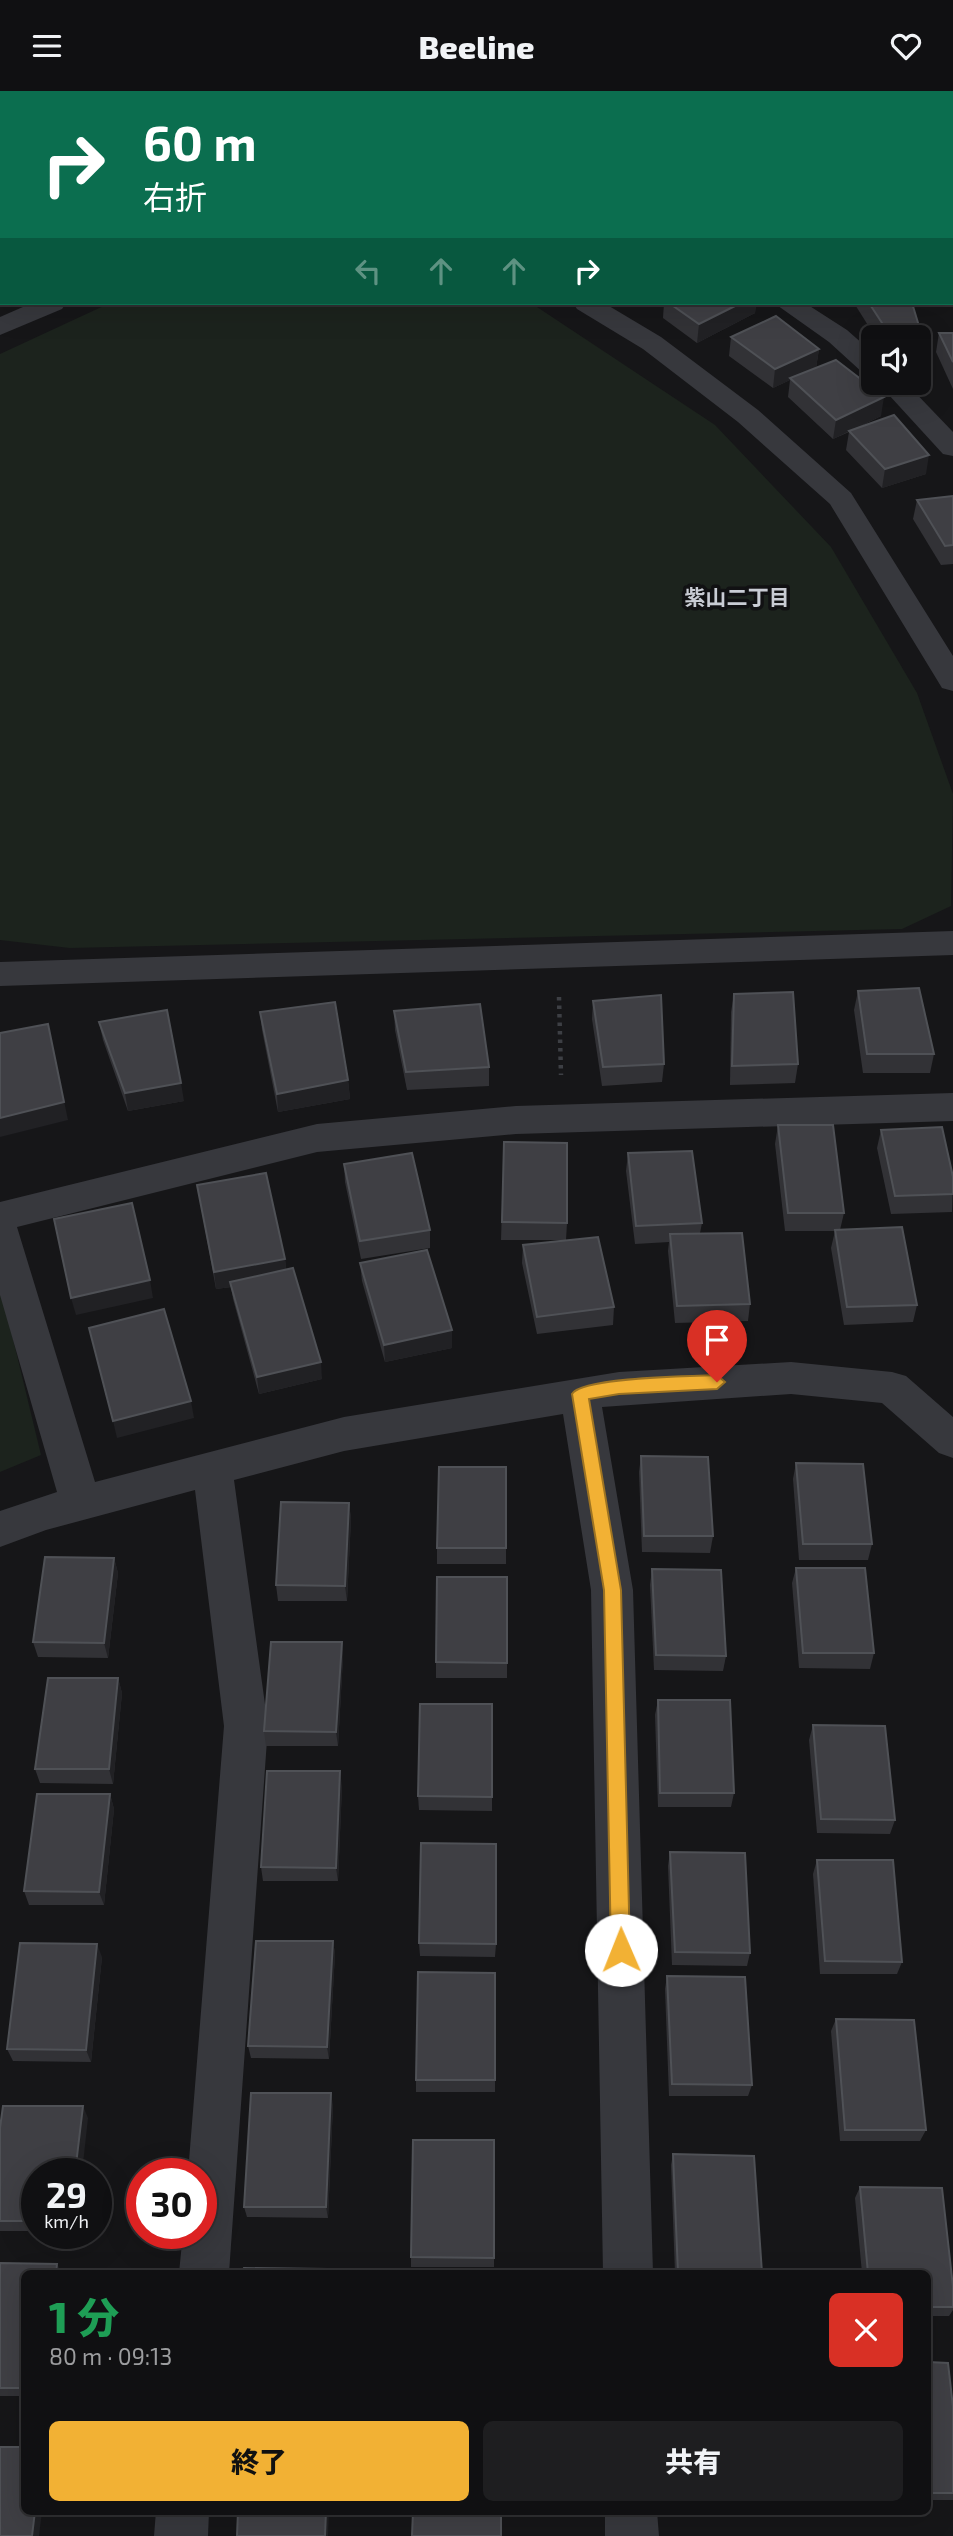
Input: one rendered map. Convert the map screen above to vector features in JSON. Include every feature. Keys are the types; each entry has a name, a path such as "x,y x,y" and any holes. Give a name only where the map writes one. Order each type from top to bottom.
{"street":[{"path":"0,327 49,305"},
{"path":"589,305 652,343 748,416 841,499 953,681"},
{"path":"790,305 838,336 861,356"},
{"path":"902,395 953,449"},
{"path":"0,974 953,943"},
{"path":"0,1217 317,1138 563,1118 953,1107"},
{"path":"0,1231 81,1503"},
{"path":"0,1529 81,1503 344,1434 619,1388 791,1378 892,1388 953,1441"},
{"path":"580,1394 612,1590 628,2270"},
{"path":"204,2270 246,1726 212,1469"},
{"path":"181,2536 183,2515"},
{"path":"631,2515 632,2536"}],"path":[{"path":"559,992 563,1118"}],"shaded area":[{"path":"106,305 534,305 715,425 831,547 917,693 953,794 951,906 902,929 70,948 0,940 0,354"},
{"path":"0,1285 41,1455 0,1472"}],"building":[{"path":"672,305 737,305 699,324"},
{"path":"870,305 913,305 919,325 883,325"},
{"path":"776,316 819,349 775,369 731,337"},
{"path":"939,333 953,333 953,362"},
{"path":"836,360 861,379 861,395 884,397 836,420 790,378"},
{"path":"894,415 929,455 885,469 849,431"},
{"path":"953,496 953,545 945,546 917,500"},
{"path":"919,988 934,1054 867,1054 858,991"},
{"path":"793,992 798,1064 732,1066 734,994"},
{"path":"661,995 664,1064 603,1067 593,1001"},
{"path":"335,1002 348,1080 277,1094 260,1012"},
{"path":"480,1004 489,1067 406,1072 394,1011"},
{"path":"167,1010 181,1083 125,1093 99,1022"},
{"path":"48,1024 64,1102 0,1118 0,1033"},
{"path":"778,1125 833,1125 844,1213 788,1213"},
{"path":"942,1127 953,1177 953,1194 895,1196 881,1130"},
{"path":"504,1142 567,1143 567,1223 502,1222"},
{"path":"692,1151 702,1223 636,1226 628,1153"},
{"path":"412,1153 430,1230 360,1241 344,1164"},
{"path":"266,1173 285,1259 214,1272 197,1185"},
{"path":"132,1203 150,1280 71,1298 54,1219"},
{"path":"902,1227 917,1305 847,1307 835,1230"},
{"path":"742,1233 750,1304 677,1306 670,1234"},
{"path":"598,1237 614,1307 537,1317 523,1245"},
{"path":"427,1250 452,1330 384,1345 360,1263"},
{"path":"293,1268 321,1362 257,1377 230,1282"},
{"path":"164,1309 191,1401 113,1421 89,1328"},
{"path":"641,1456 708,1457 713,1536 644,1536"},
{"path":"796,1463 863,1464 872,1544 803,1544"},
{"path":"439,1467 506,1467 506,1548 437,1548"},
{"path":"281,1502 349,1503 345,1586 276,1585"},
{"path":"45,1557 114,1558 104,1643 33,1642"},
{"path":"796,1568 865,1568 874,1653 803,1653"},
{"path":"652,1569 721,1570 726,1656 656,1655"},
{"path":"437,1577 507,1577 507,1663 436,1662"},
{"path":"271,1642 342,1642 336,1732 264,1731"},
{"path":"48,1678 118,1678 109,1769 35,1769"},
{"path":"658,1700 730,1700 734,1793 660,1793"},
{"path":"420,1704 492,1704 492,1797 418,1796"},
{"path":"813,1725 885,1726 895,1820 821,1819"},
{"path":"267,1771 340,1771 336,1868 261,1867"},
{"path":"37,1794 110,1794 99,1892 24,1891"},
{"path":"421,1843 496,1844 496,1944 419,1943"},
{"path":"670,1852 745,1853 750,1953 675,1952"},
{"path":"817,1860 893,1860 902,1962 825,1961"},
{"path":"256,1941 333,1941 327,2047 248,2046"},
{"path":"20,1943 97,1944 86,2050 7,2049"},
{"path":"418,1972 495,1973 495,2080 416,2080"},
{"path":"667,1976 745,1977 752,2085 672,2084"},
{"path":"836,2019 914,2020 926,2130 845,2130"},
{"path":"251,2093 331,2093 326,2207 244,2207"},
{"path":"3,2106 83,2106 77,2158 21,2158 21,2221 0,2221 0,2128"},
{"path":"413,2140 494,2140 494,2258 411,2257"},
{"path":"673,2154 754,2156 762,2270 678,2270"},
{"path":"860,2187 942,2188 953,2307 931,2307 931,2270 868,2270"},
{"path":"0,2263 57,2264 56,2270 21,2270 21,2388 0,2388"},
{"path":"244,2268 327,2269 327,2270"},
{"path":"931,2362 948,2363 953,2407 953,2493 931,2493"},
{"path":"0,2447 21,2447 21,2515 35,2515 32,2536 0,2536"},
{"path":"238,2515 326,2515 325,2536 237,2536"},
{"path":"413,2515 501,2515 501,2536 412,2536"}],"district":[{"name":"紫山二丁目","path":"737,598"}],"route":[{"path":"621,1950 612,1590 580,1394 619,1388 717,1382"}]}
